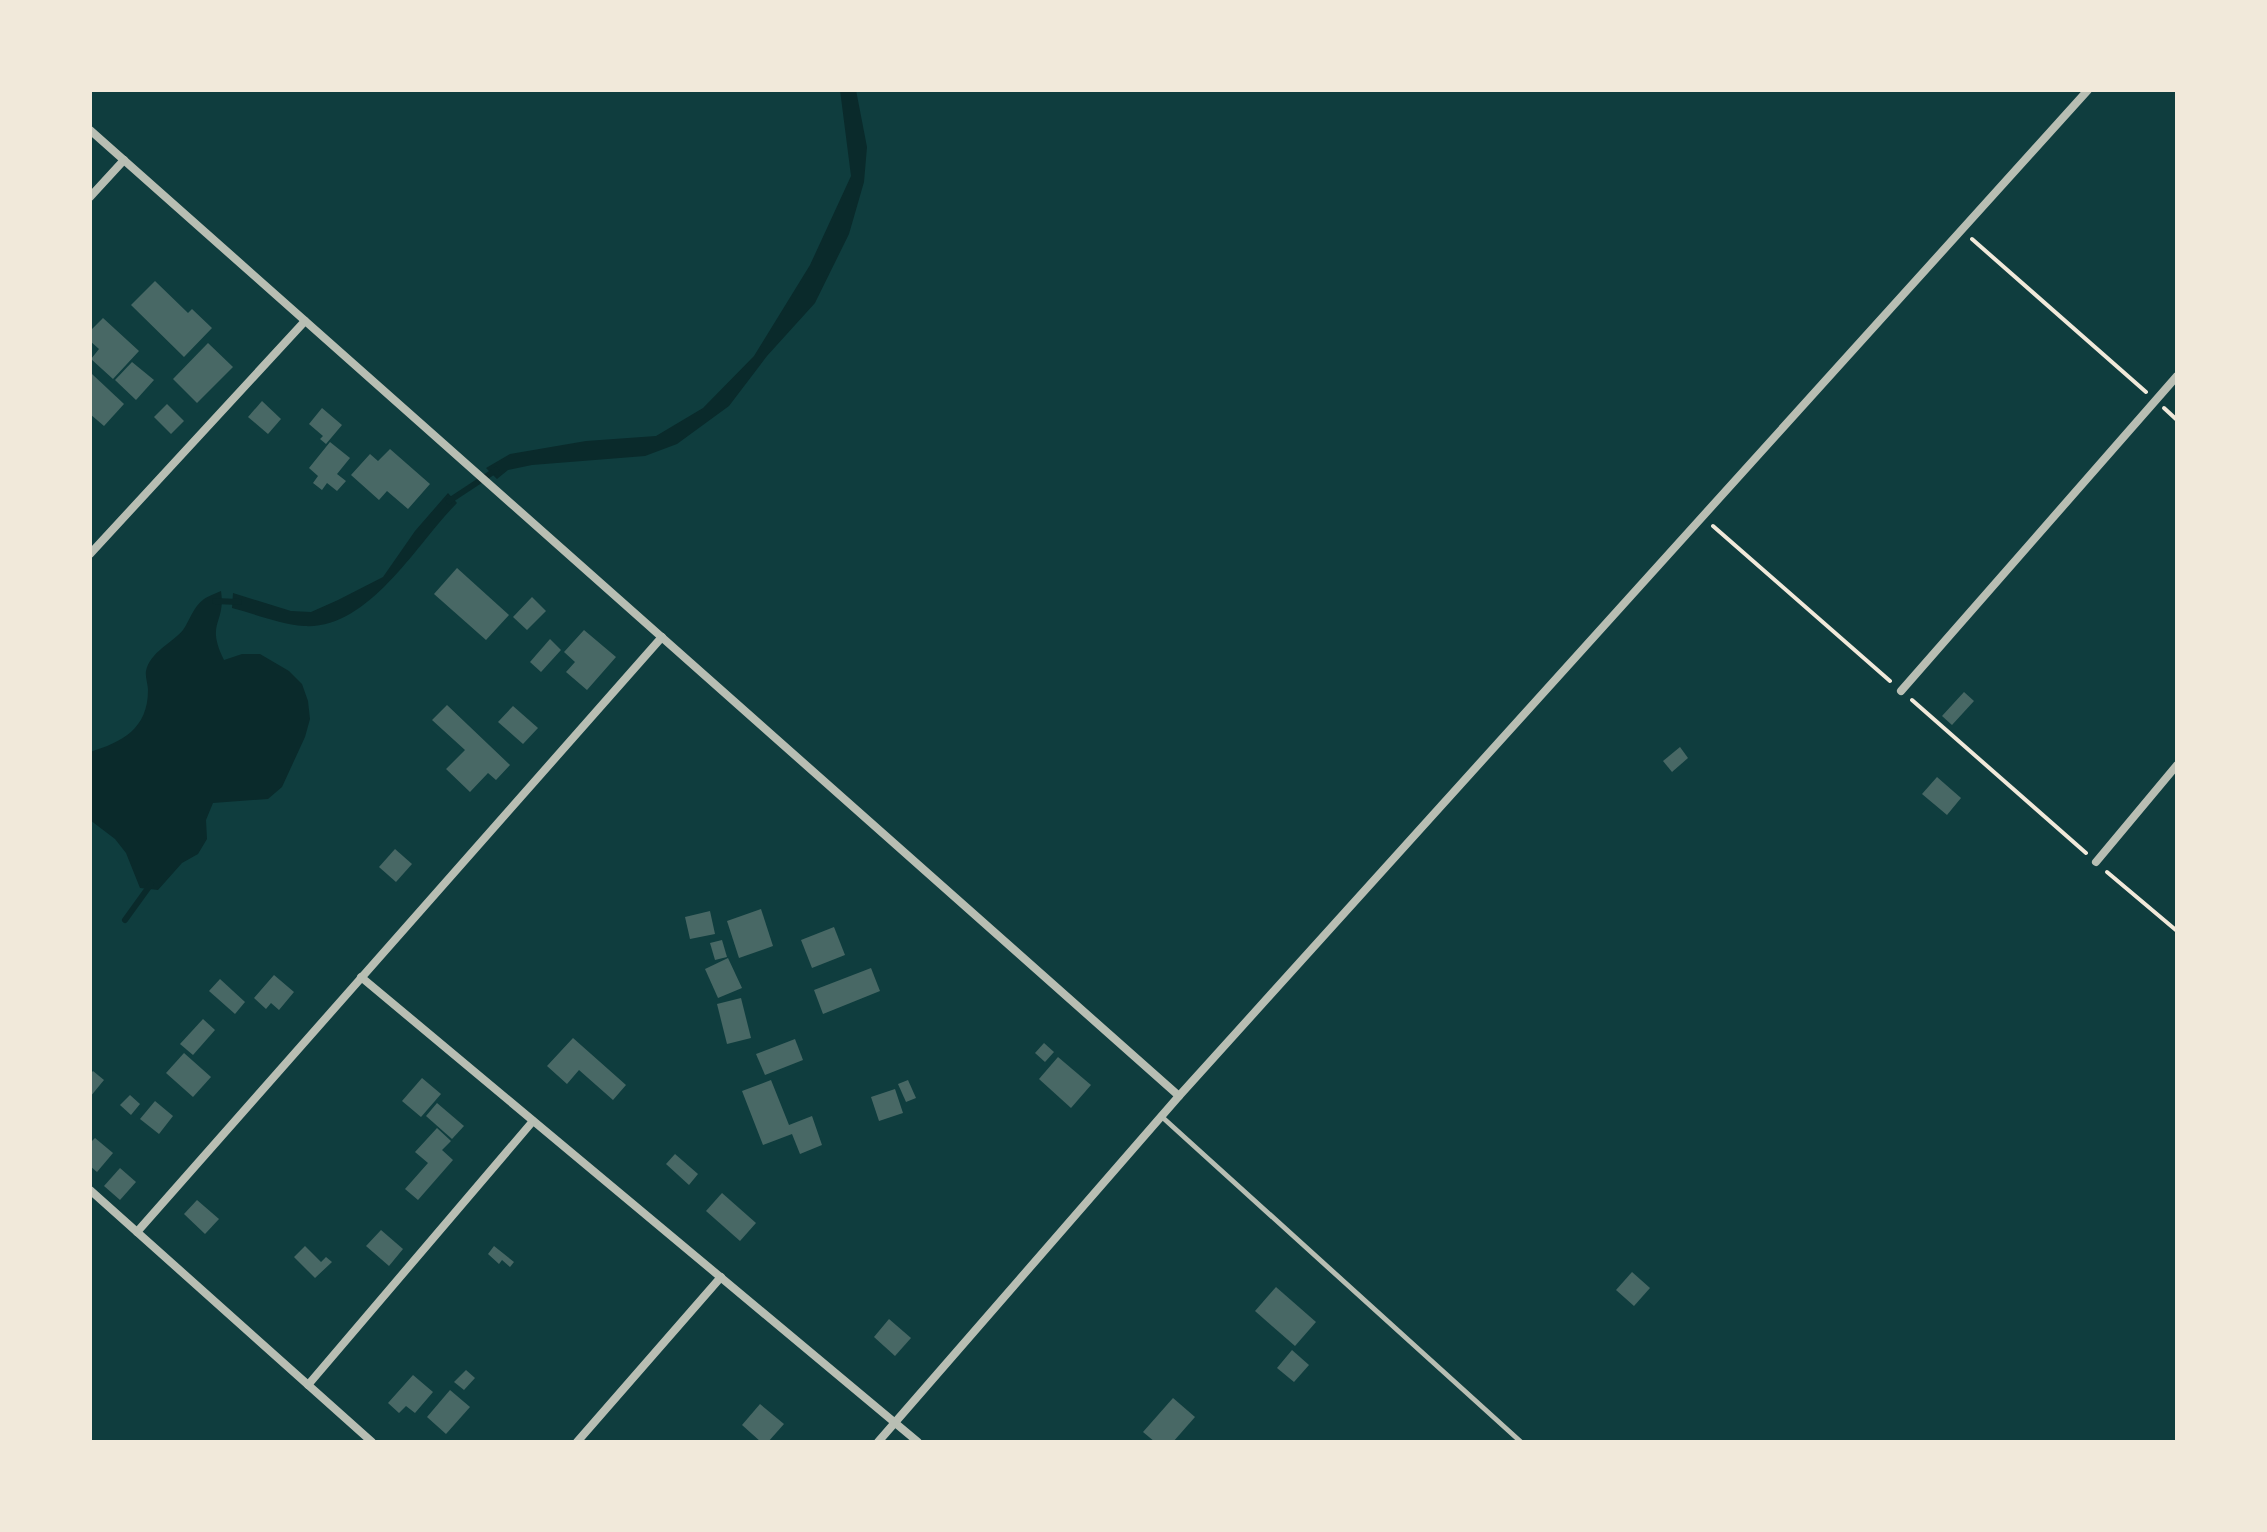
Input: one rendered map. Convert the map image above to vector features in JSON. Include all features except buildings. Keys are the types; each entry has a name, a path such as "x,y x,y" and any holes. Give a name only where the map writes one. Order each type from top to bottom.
{"street":[{"path":"878,1442 1161,1116 2088,90"},
{"path":"90,130 1179,1096"},
{"path":"90,197 124,160"},
{"path":"90,554 305,321"},
{"path":"1901,691 2177,376"},
{"path":"137,1232 662,637"},
{"path":"2096,862 2177,765"},
{"path":"361,977 918,1442"},
{"path":"308,1385 533,1121"},
{"path":"90,1190 372,1442"},
{"path":"577,1442 721,1277"}],"lane":[{"path":"1161,1116 1521,1442"}],"path":[{"path":"1962,230 2177,420"},
{"path":"2096,862 2177,931"}],"water":[{"path":"840,90 856,90 867,147 864,182 849,234 815,303 767,356 729,406 677,444 645,456 532,465 508,470 497,479 486,468 510,454 586,441 656,436 703,408 754,356 810,265 851,176"},
{"path":"448,493 457,503 390,581 350,614 328,624 304,626 232,608 233,593 291,611 311,612 383,577 415,531"},
{"path":"221,591 216,638 224,660 242,654 260,654 289,671 302,684 310,719 282,787 268,799 213,803 206,820 207,839 198,854 182,863 158,890 140,888 126,853 115,839 90,820 90,752 113,744 138,724 147,703 148,664 183,630 200,602"}],"waterway":[{"path":"449,501 496,470"},
{"path":"215,601 239,602"},
{"path":"125,920 151,884"}]}
